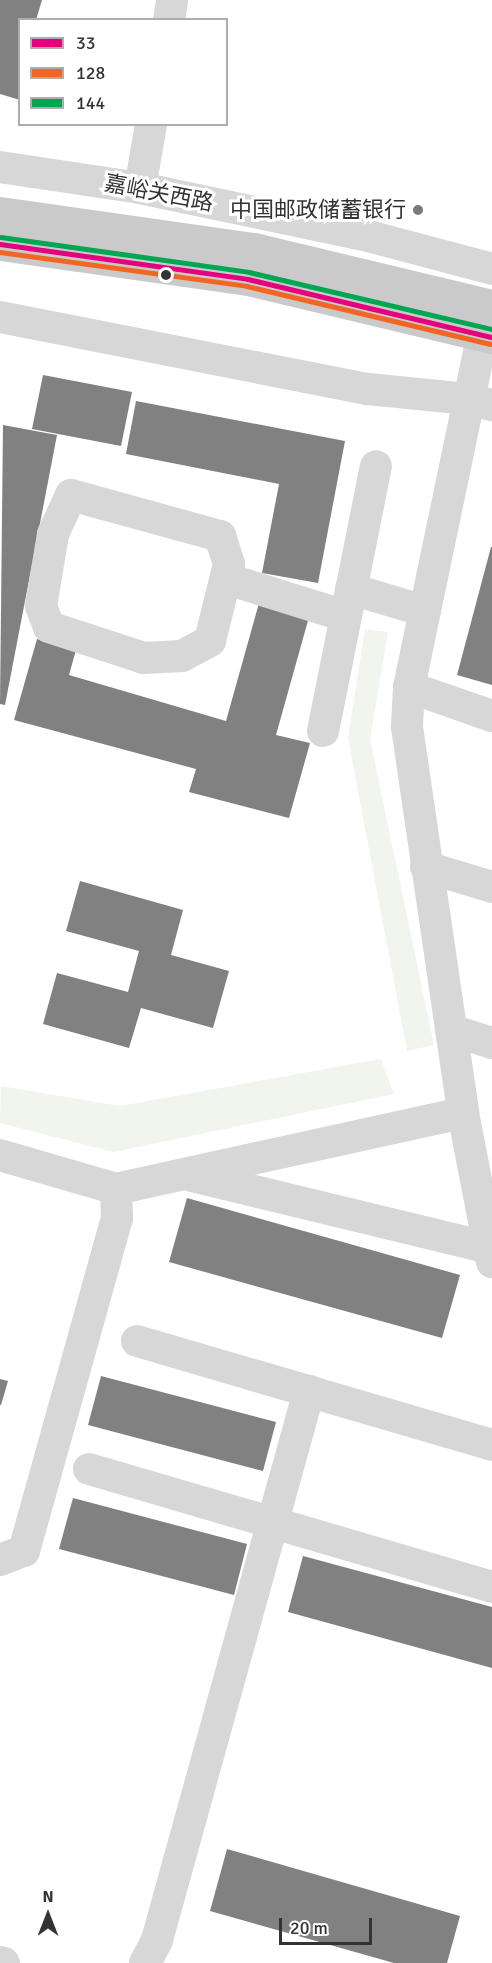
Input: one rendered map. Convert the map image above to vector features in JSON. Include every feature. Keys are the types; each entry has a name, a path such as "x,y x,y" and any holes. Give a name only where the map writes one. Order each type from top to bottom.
{"main road":[{"name":"嘉峪关西路","path":"0,213 254,249 489,317"},
{"path":"0,244 248,279 489,317"}],"street":[{"path":"169,18 172,0"},
{"path":"140,188 151,126"},
{"name":"嘉峪关西路","path":"0,167 140,188 372,237 492,269"},
{"path":"0,317 368,389 480,402"},
{"path":"185,1174 489,1238 463,1113 407,727 409,687 425,611 480,402 489,317"},
{"path":"323,731 376,466"},
{"path":"71,495 220,536 229,564 227,579 210,641 182,656 144,658 49,627 41,606 53,534 71,495"},
{"path":"227,579 348,603 425,611"},
{"path":"409,687 492,716"},
{"path":"426,867 492,887"},
{"path":"451,1030 492,1043"},
{"path":"0,1155 116,1189 463,1113"},
{"path":"0,1560 24,1551 117,1218 116,1189"},
{"path":"137,1341 492,1445"},
{"path":"145,1963 157,1940 309,1391"},
{"path":"89,1469 492,1587"}],"shaded area":[{"path":"365,629 388,632 370,739 434,1045 407,1051 348,738"},
{"path":"381,1059 394,1094 113,1152 0,1123 1,1086 120,1106"}],"building":[{"path":"0,0 42,0 37,18 18,18 18,99 0,94"},
{"path":"43,375 132,392 121,446 32,429"},
{"path":"136,401 345,441 318,583 262,573 279,484 126,454"},
{"path":"3,425 57,435 5,705 0,704"},
{"path":"492,547 492,685 457,675"},
{"path":"259,603 309,617 276,735 310,743 289,818 189,792 196,769 14,720 37,639 76,650 69,675 226,721"},
{"path":"80,881 183,910 171,955 229,971 213,1028 141,1008 129,1048 43,1024 57,973 128,992 139,951 66,931"},
{"path":"187,1198 460,1275 442,1338 169,1262"},
{"path":"101,1376 276,1422 263,1471 88,1425"},
{"path":"0,1379 8,1381 1,1405 0,1405"},
{"path":"73,1498 247,1544 234,1595 59,1549"},
{"path":"303,1556 492,1607 492,1668 288,1612"},
{"path":"227,1849 460,1916 447,1963 394,1963 210,1911"}],"transit line":[{"name":"144","path":"1,237 249,272 492,329"},
{"name":"33","path":"0,244 248,279 492,337"},
{"name":"128","path":"0,252 247,286 490,344"}],"place":[{"name":"中国邮政储蓄银行","path":"418,210"}]}
